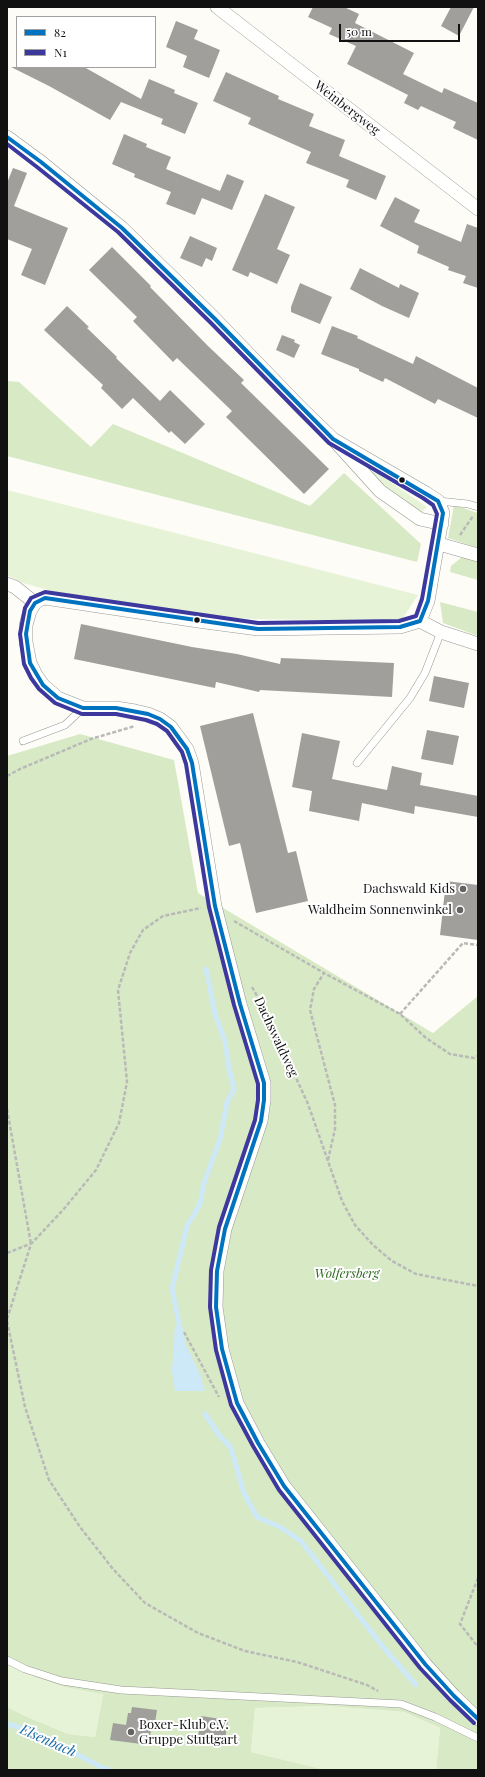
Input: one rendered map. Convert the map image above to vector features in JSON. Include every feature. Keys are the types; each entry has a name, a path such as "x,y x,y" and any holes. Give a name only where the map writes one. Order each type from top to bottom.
{"street":[{"name":"Weinbergweg","path":"217,7 478,209"},
{"path":"7,137 41,162 122,228 215,319 333,439 380,491 420,519 442,524"},
{"path":"333,439 388,470 438,501 443,512 442,524 428,601 420,621"},
{"path":"439,544 478,555"},
{"path":"7,584 15,587 35,603"},
{"path":"478,644 441,632 420,621 400,628 258,629 198,622 45,598 35,603 30,611 26,625 26,642 30,663 43,685 58,698 84,708 116,708 148,714 160,719 171,727 180,737 187,749 192,763 216,906 240,1004 264,1083 264,1100 261,1121 225,1229 217,1271 216,1307 222,1349 237,1403 258,1443 284,1486 425,1664 454,1696 478,1719"}],"lane":[{"path":"438,501 468,504 478,507"},
{"path":"357,763 410,698 425,673 441,632"},
{"path":"23,741 65,725 84,708"},
{"path":"7,1660 25,1669 62,1681 121,1690 401,1704 435,1717 478,1738"}],"path":[{"path":"460,536 464,528"},
{"path":"7,776 91,739 137,726"},
{"path":"7,1254 31,1244 63,1210 96,1170 119,1123 127,1082 118,990 130,953 144,930 163,916 216,906 230,920 400,1014 426,1038 450,1054 474,1058 478,1056"},
{"path":"400,1014 463,943 478,945"},
{"name":"Dachswaldweg","path":"233,972 251,986 258,996 308,1104 342,1201 355,1225 373,1245 392,1261 416,1274 478,1286"},
{"path":"324,973 314,989 310,1010 335,1105 335,1129 328,1160"},
{"path":"7,1110 31,1244 7,1320 25,1408 49,1480 80,1527 113,1569 145,1603 198,1633 245,1651 297,1662 367,1685 381,1692"},
{"path":"184,1332 221,1401"},
{"path":"478,1578 460,1624 478,1647"}],"green space":[{"path":"7,381 19,382 91,447 113,424 310,506 344,473 421,544 417,562 7,456"},
{"path":"374,471 427,507 419,514 371,474"},
{"path":"7,490 418,595 403,618 387,621 252,619 220,617 55,592 23,583 7,575"},
{"path":"454,505 478,513 478,548 448,538"},
{"path":"462,557 478,561 478,580 450,572 451,566"},
{"path":"440,602 478,612 478,636 443,623"},
{"name":"Wolfersberg","path":"80,734 174,760 198,893 433,1033 478,996 478,1770 436,1770 440,1728 404,1712 328,1706 255,1708 251,1752 326,1770 7,1770 7,1707 68,1734 95,1737 103,1694 64,1687 35,1677 7,1664 7,756"},
{"path":"7,1664 35,1677 64,1687 103,1693 95,1737 68,1734 7,1707"},
{"path":"328,1706 404,1712 440,1728 436,1770 326,1770 251,1752 255,1708"}],"water":[{"path":"175,1325 180,1326 183,1339 200,1374 205,1391 175,1391 172,1371"}],"building":[{"path":"313,7 344,7 359,14 355,23 414,53 403,74 442,93 444,88 478,103 478,140 453,128 456,122 421,106 418,110 404,103 408,95 347,64 356,46 329,34 332,28 308,17"},
{"path":"451,7 474,7 459,36 441,26"},
{"path":"176,21 198,30 194,39 220,50 209,78 183,67 187,56 166,47"},
{"path":"11,67 86,68 141,99 149,79 175,90 174,93 198,103 185,134 161,124 163,119 121,102 110,120"},
{"path":"226,72 279,96 278,99 314,114 309,126 345,140 339,156 386,176 376,200 346,187 349,180 306,163 311,152 248,124 251,118 213,101"},
{"path":"124,134 147,144 146,147 171,157 166,169 220,191 227,174 244,181 232,210 202,198 195,215 166,204 171,192 134,177 135,174 112,164"},
{"path":"13,168 27,173 14,206 68,228 45,285 21,275 32,249 7,239 7,183"},
{"path":"265,194 295,207 277,249 290,255 277,284 250,272 248,277 232,270"},
{"path":"395,197 420,210 414,222 461,242 467,224 478,228 478,288 463,283 466,276 448,270 449,267 417,253 419,246 380,226"},
{"path":"190,236 217,248 212,261 206,258 202,267 180,258"},
{"path":"112,247 208,346 244,380 241,383 329,469 304,494 226,417 232,411 177,358 173,362 133,321 137,317 89,270"},
{"path":"360,268 399,288 400,284 419,293 409,318 350,289"},
{"path":"300,283 332,297 320,324 291,312 291,307"},
{"path":"67,306 89,327 87,328 117,357 116,358 160,401 170,390 205,424 185,444 171,431 169,433 133,398 122,409 101,388 103,385 44,330"},
{"path":"332,326 358,336 357,338 413,364 416,356 478,388 478,418 438,399 435,404 385,378 383,382 359,371 359,369 321,354"},
{"path":"282,335 295,340 294,342 300,345 294,358 276,350"},
{"path":"81,624 192,647 237,654 280,664 281,658 394,663 392,697 260,690 259,692 216,682 215,688 74,659"},
{"path":"434,676 469,683 464,708 429,701"},
{"path":"253,713 288,853 296,851 308,901 256,913 240,843 229,846 200,726"},
{"path":"427,730 459,736 453,765 421,759"},
{"path":"302,733 340,741 332,779 387,790 392,766 422,773 420,785 478,796 478,817 415,806 414,814 362,803 359,821 309,811 312,791 292,787"},
{"name":"Waldheim Sonnenwinkel","path":"446,881 478,885 478,940 440,935"},
{"name":"Boxer-Klub e.V. Gruppe Stuttgart","path":"132,1707 157,1710 155,1723 152,1722 149,1745 110,1740 113,1723 126,1725 128,1713 131,1713"},
{"path":"201,1716 228,1720 225,1740 198,1737"}],"waterway":[{"path":"183,1342 172,1289 187,1226 200,1204 204,1183 220,1139 227,1102 234,1089 229,1069 225,1041 215,1014 206,969"},
{"path":"205,1414 219,1435 231,1448 244,1493 257,1517 280,1527 301,1541 383,1647 416,1685"},
{"name":"Elsenbach","path":"7,1724 33,1731 103,1768 110,1770"}],"transit line":[{"name":"82","path":"7,137 41,162 122,228 215,319 333,439 438,501 443,513 428,601 420,621 400,627 258,629 45,598 35,603 30,611 26,634 30,663 43,685 58,698 83,708 116,708 148,714 160,719 171,727 187,749 192,763 215,906 240,1004 264,1083 264,1100 261,1121 225,1229 217,1271 216,1307 222,1349 237,1403 258,1443 284,1486 425,1664 454,1696 478,1719"},
{"name":"N1","path":"7,144 118,232 211,323 329,443 423,498 433,505 437,514 422,599 416,616 399,621 258,623 45,592 31,598 25,608 20,634 24,664 31,678 39,689 55,703 82,714 116,714 146,720 157,724 167,731 182,752 186,764 209,907 234,1005 258,1084 258,1100 255,1120 219,1227 211,1270 210,1307 216,1350 231,1405 279,1490 420,1668 474,1723"}],"place":[{"name":"Dachswald Kids","path":"463,889"},
{"name":"Waldheim Sonnenwinkel","path":"460,910"},
{"name":"Boxer-Klub e.V. Gruppe Stuttgart","path":"131,1732"}]}
